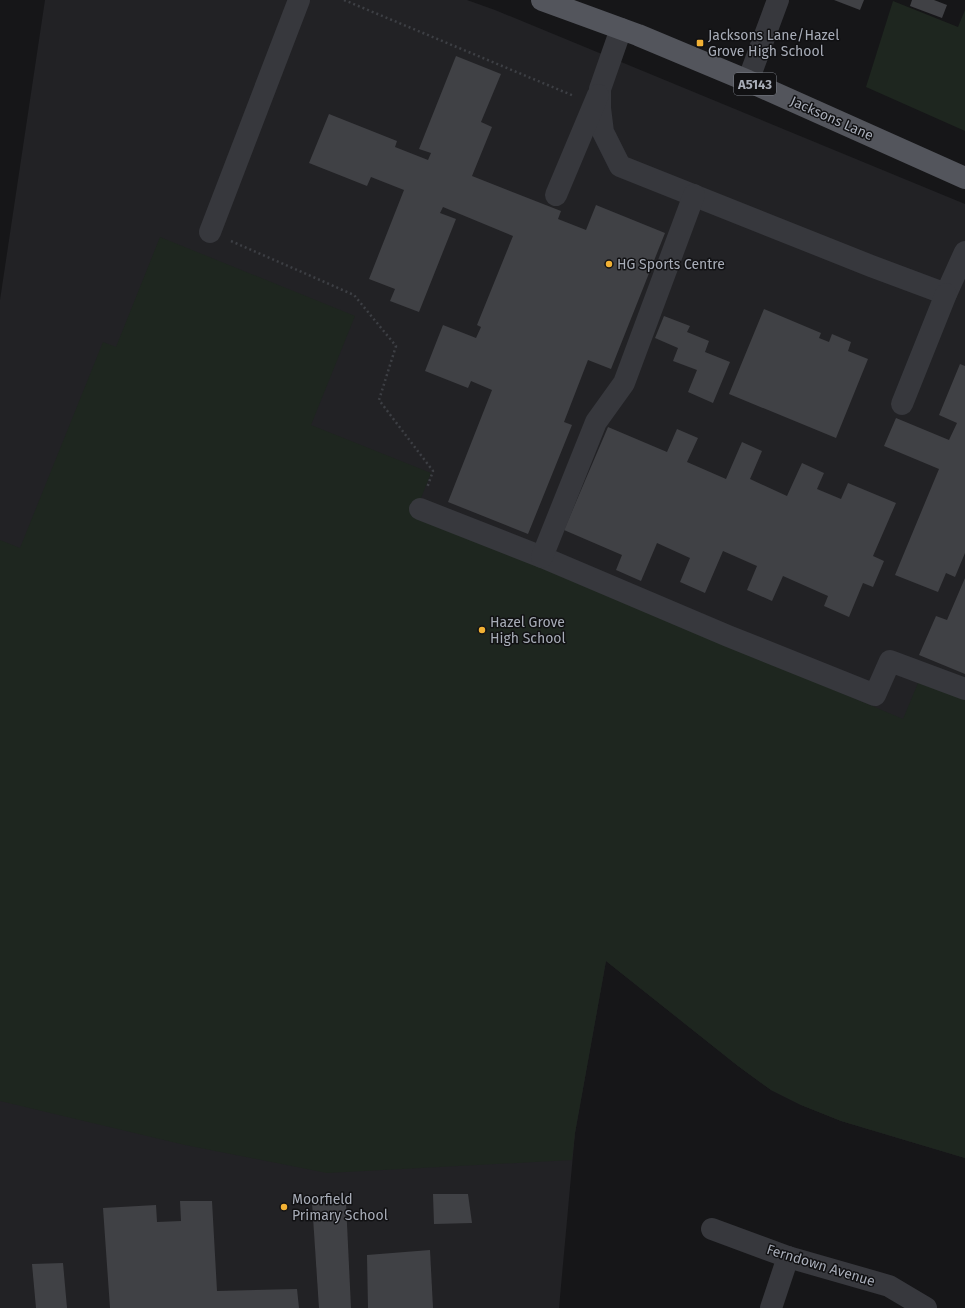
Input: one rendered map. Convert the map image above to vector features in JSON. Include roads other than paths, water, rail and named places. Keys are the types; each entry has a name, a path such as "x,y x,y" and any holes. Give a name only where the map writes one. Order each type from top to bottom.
{"main road":[{"name":"Jacksons Lane","path":"542,0 621,29 748,81 965,178"}],"street":[{"path":"210,232 299,0"},
{"path":"748,81 778,0"},
{"path":"556,195 597,97 621,29"},
{"path":"597,97 603,132 620,166 871,266 946,294"},
{"path":"542,557 596,422 624,383 694,196"},
{"path":"902,404 946,294 965,252"},
{"path":"420,509 542,557 728,636 875,695 890,661 965,689"},
{"name":"Ferndown Avenue","path":"712,1229 788,1257 889,1286 926,1308"},
{"path":"771,1308 788,1257"}],"place":[{"name":"Jacksons Lane/Hazel Grove High School","path":"700,43"},
{"name":"HG Sports Centre","path":"609,264"},
{"name":"Hazel Grove High School","path":"482,630"},
{"name":"Moorfield Primary School","path":"284,1207"}]}
